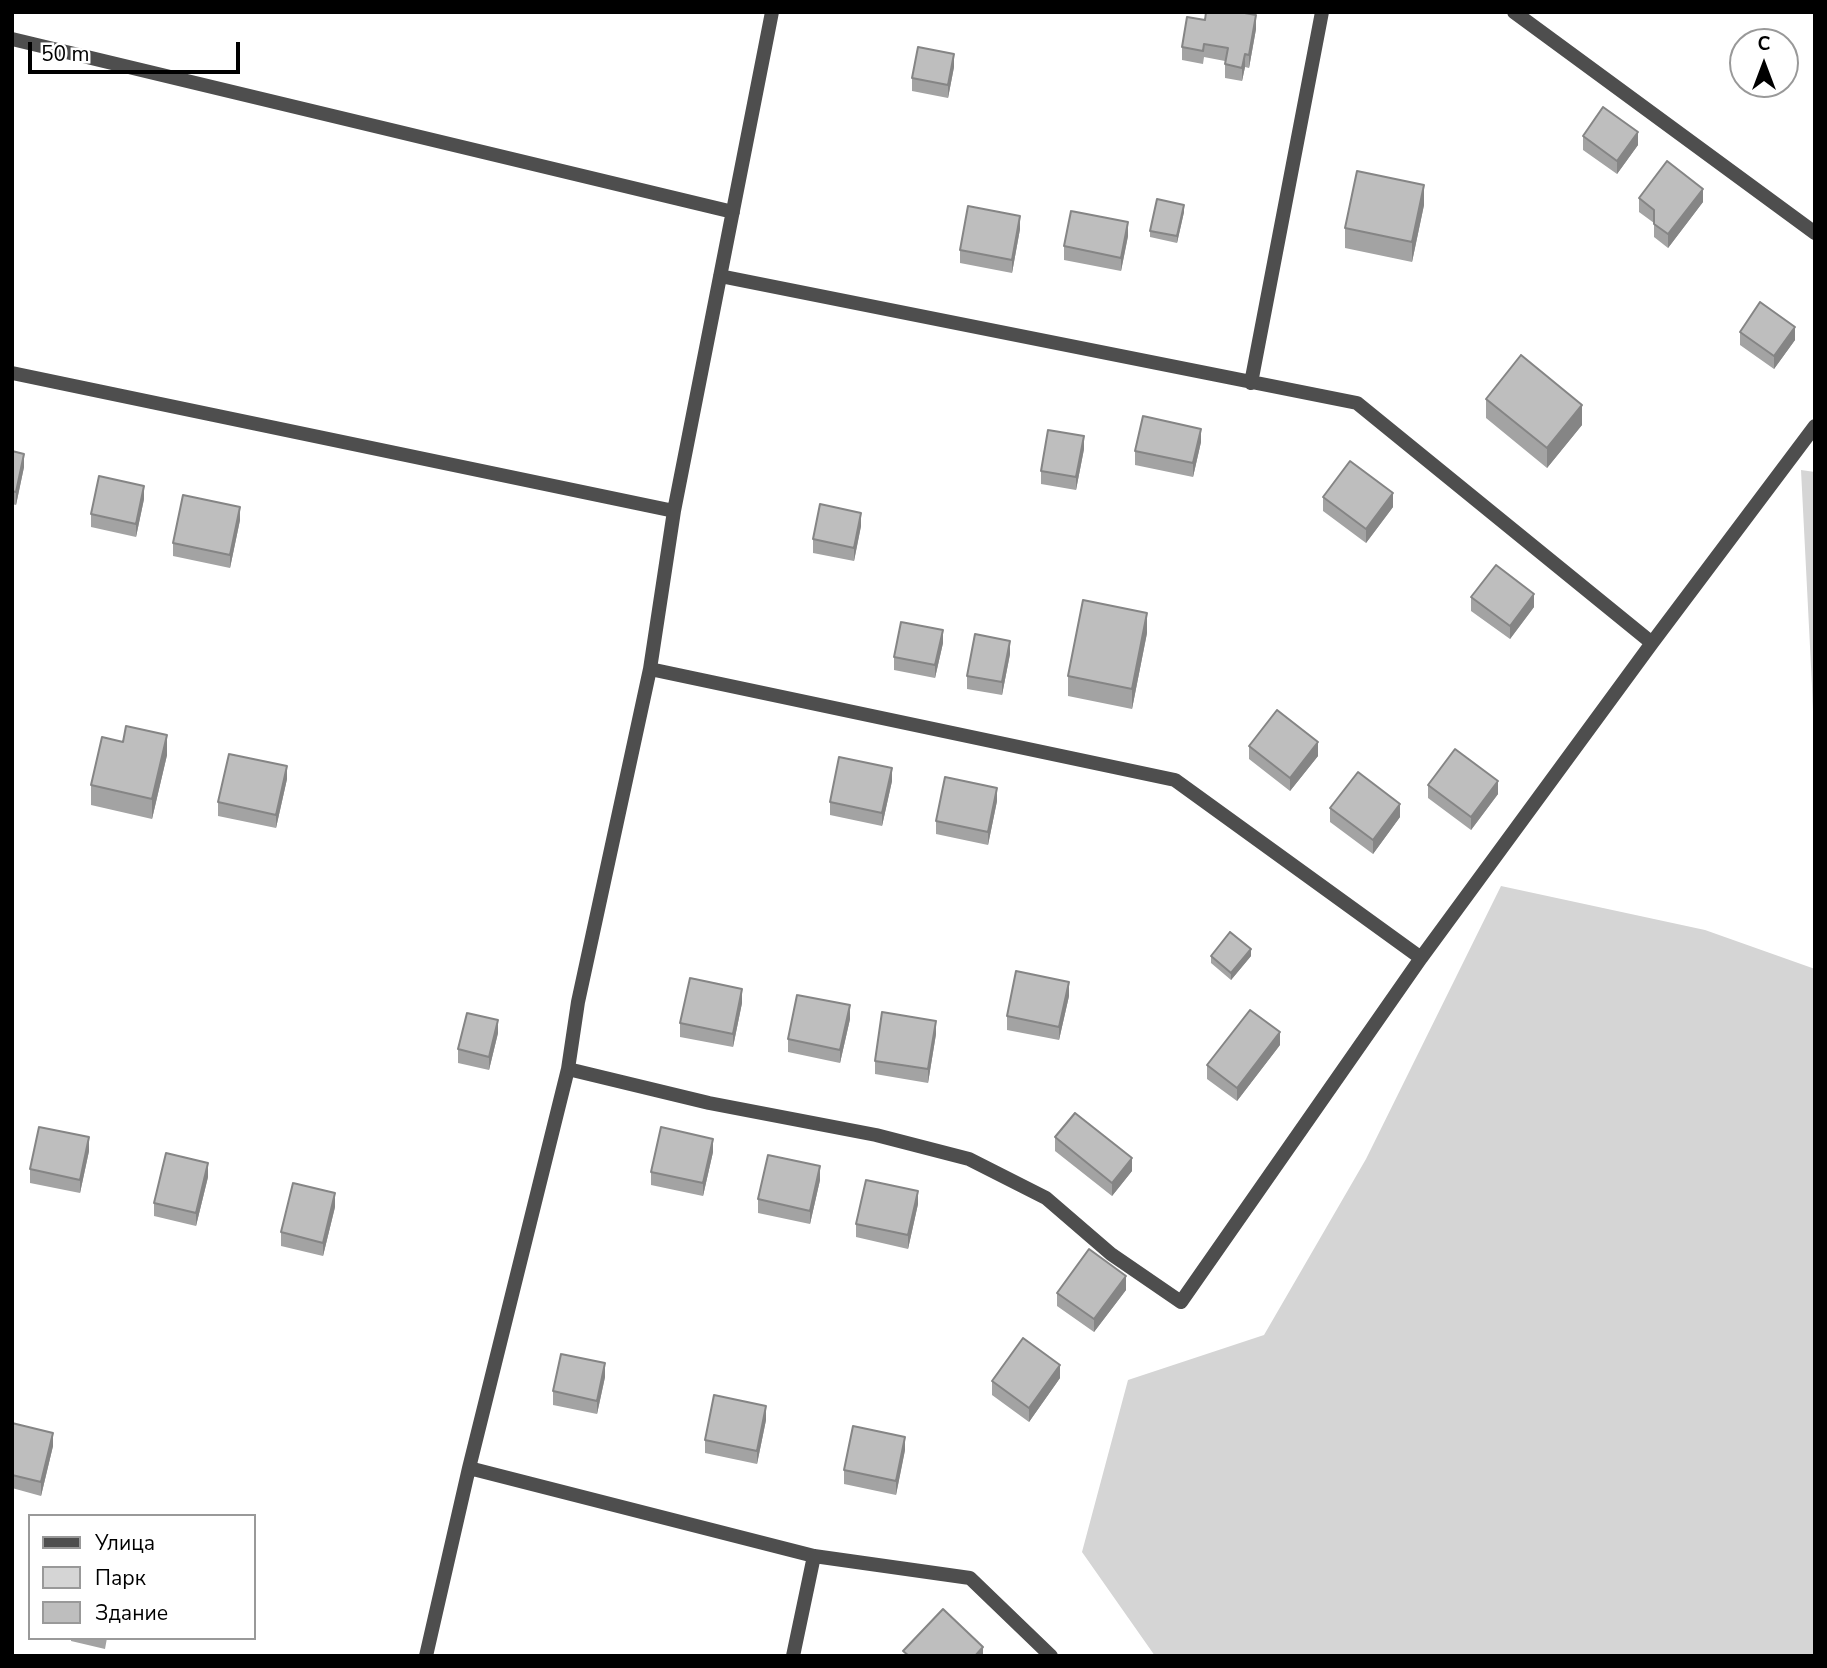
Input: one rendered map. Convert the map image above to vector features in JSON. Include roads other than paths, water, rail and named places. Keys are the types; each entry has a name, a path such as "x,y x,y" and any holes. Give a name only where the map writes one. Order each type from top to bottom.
{"street":[{"path":"426,1656 469,1468 568,1069 578,1002 650,668 674,511 772,12"},
{"path":"1251,383 1322,12"},
{"path":"1514,12 1815,233"},
{"path":"12,39 733,212"},
{"path":"720,276 1356,403 1652,643"},
{"path":"12,373 674,511"},
{"path":"568,1069 709,1102 876,1135 969,1159 1046,1198 1111,1254 1181,1302 1421,958 1815,426"},
{"path":"650,668 1175,780 1421,958"},
{"path":"469,1468 814,1556 970,1578 1051,1656"},
{"path":"793,1656 814,1556"}]}
